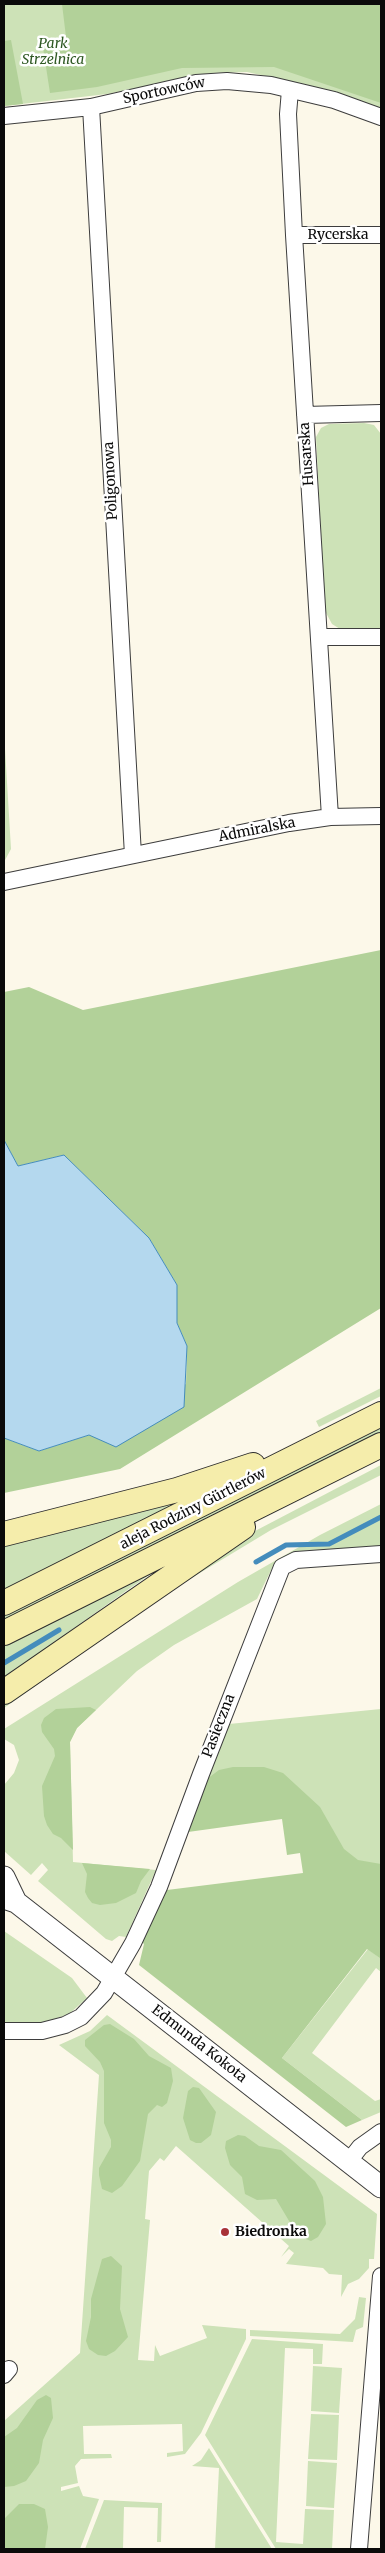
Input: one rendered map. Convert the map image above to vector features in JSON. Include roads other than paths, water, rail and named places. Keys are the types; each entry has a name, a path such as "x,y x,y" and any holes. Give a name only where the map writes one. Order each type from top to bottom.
{"main road":[{"name":"aleja Rodziny Gürtlerów","path":"4,1603 381,1414"},
{"path":"4,1534 177,1490 328,1441"},
{"name":"aleja Rodziny Gürtlerów","path":"4,1633 381,1445"},
{"path":"4,1692 312,1479"}],"street":[{"name":"Sportowców","path":"4,116 91,107 196,82 227,80 271,85 334,100 381,117"},
{"name":"Husarska","path":"290,90 288,114 294,235 330,817"},
{"name":"Poligonowa","path":"91,107 134,855"},
{"name":"Rycerska","path":"294,235 381,235"},
{"path":"305,415 381,412"},
{"path":"319,637 381,637"},
{"name":"Admiralska","path":"4,882 256,829 330,817 381,816"},
{"name":"Pasieczna","path":"4,2031 42,2031 65,2025 92,2009 114,1977 159,1887 282,1567 296,1560 381,1554"},
{"name":"Edmunda Kokota","path":"4,1877 10,1900 114,1977 381,2187"},
{"path":"349,2161 360,2147 381,2132"},
{"path":"359,2549 381,2276"}],"water":[{"path":"4,1140 18,1166 64,1155 149,1238 177,1285 177,1323 187,1346 184,1407 116,1447 89,1435 39,1451 4,1438"}],"waterway":[{"path":"256,1562 286,1545 329,1544 381,1517"},
{"path":"4,1663 59,1630"}],"place":[{"name":"Biedronka","path":"225,2232"}],"park label":[{"name":"Park Strzelnica","path":"53,52"}]}
